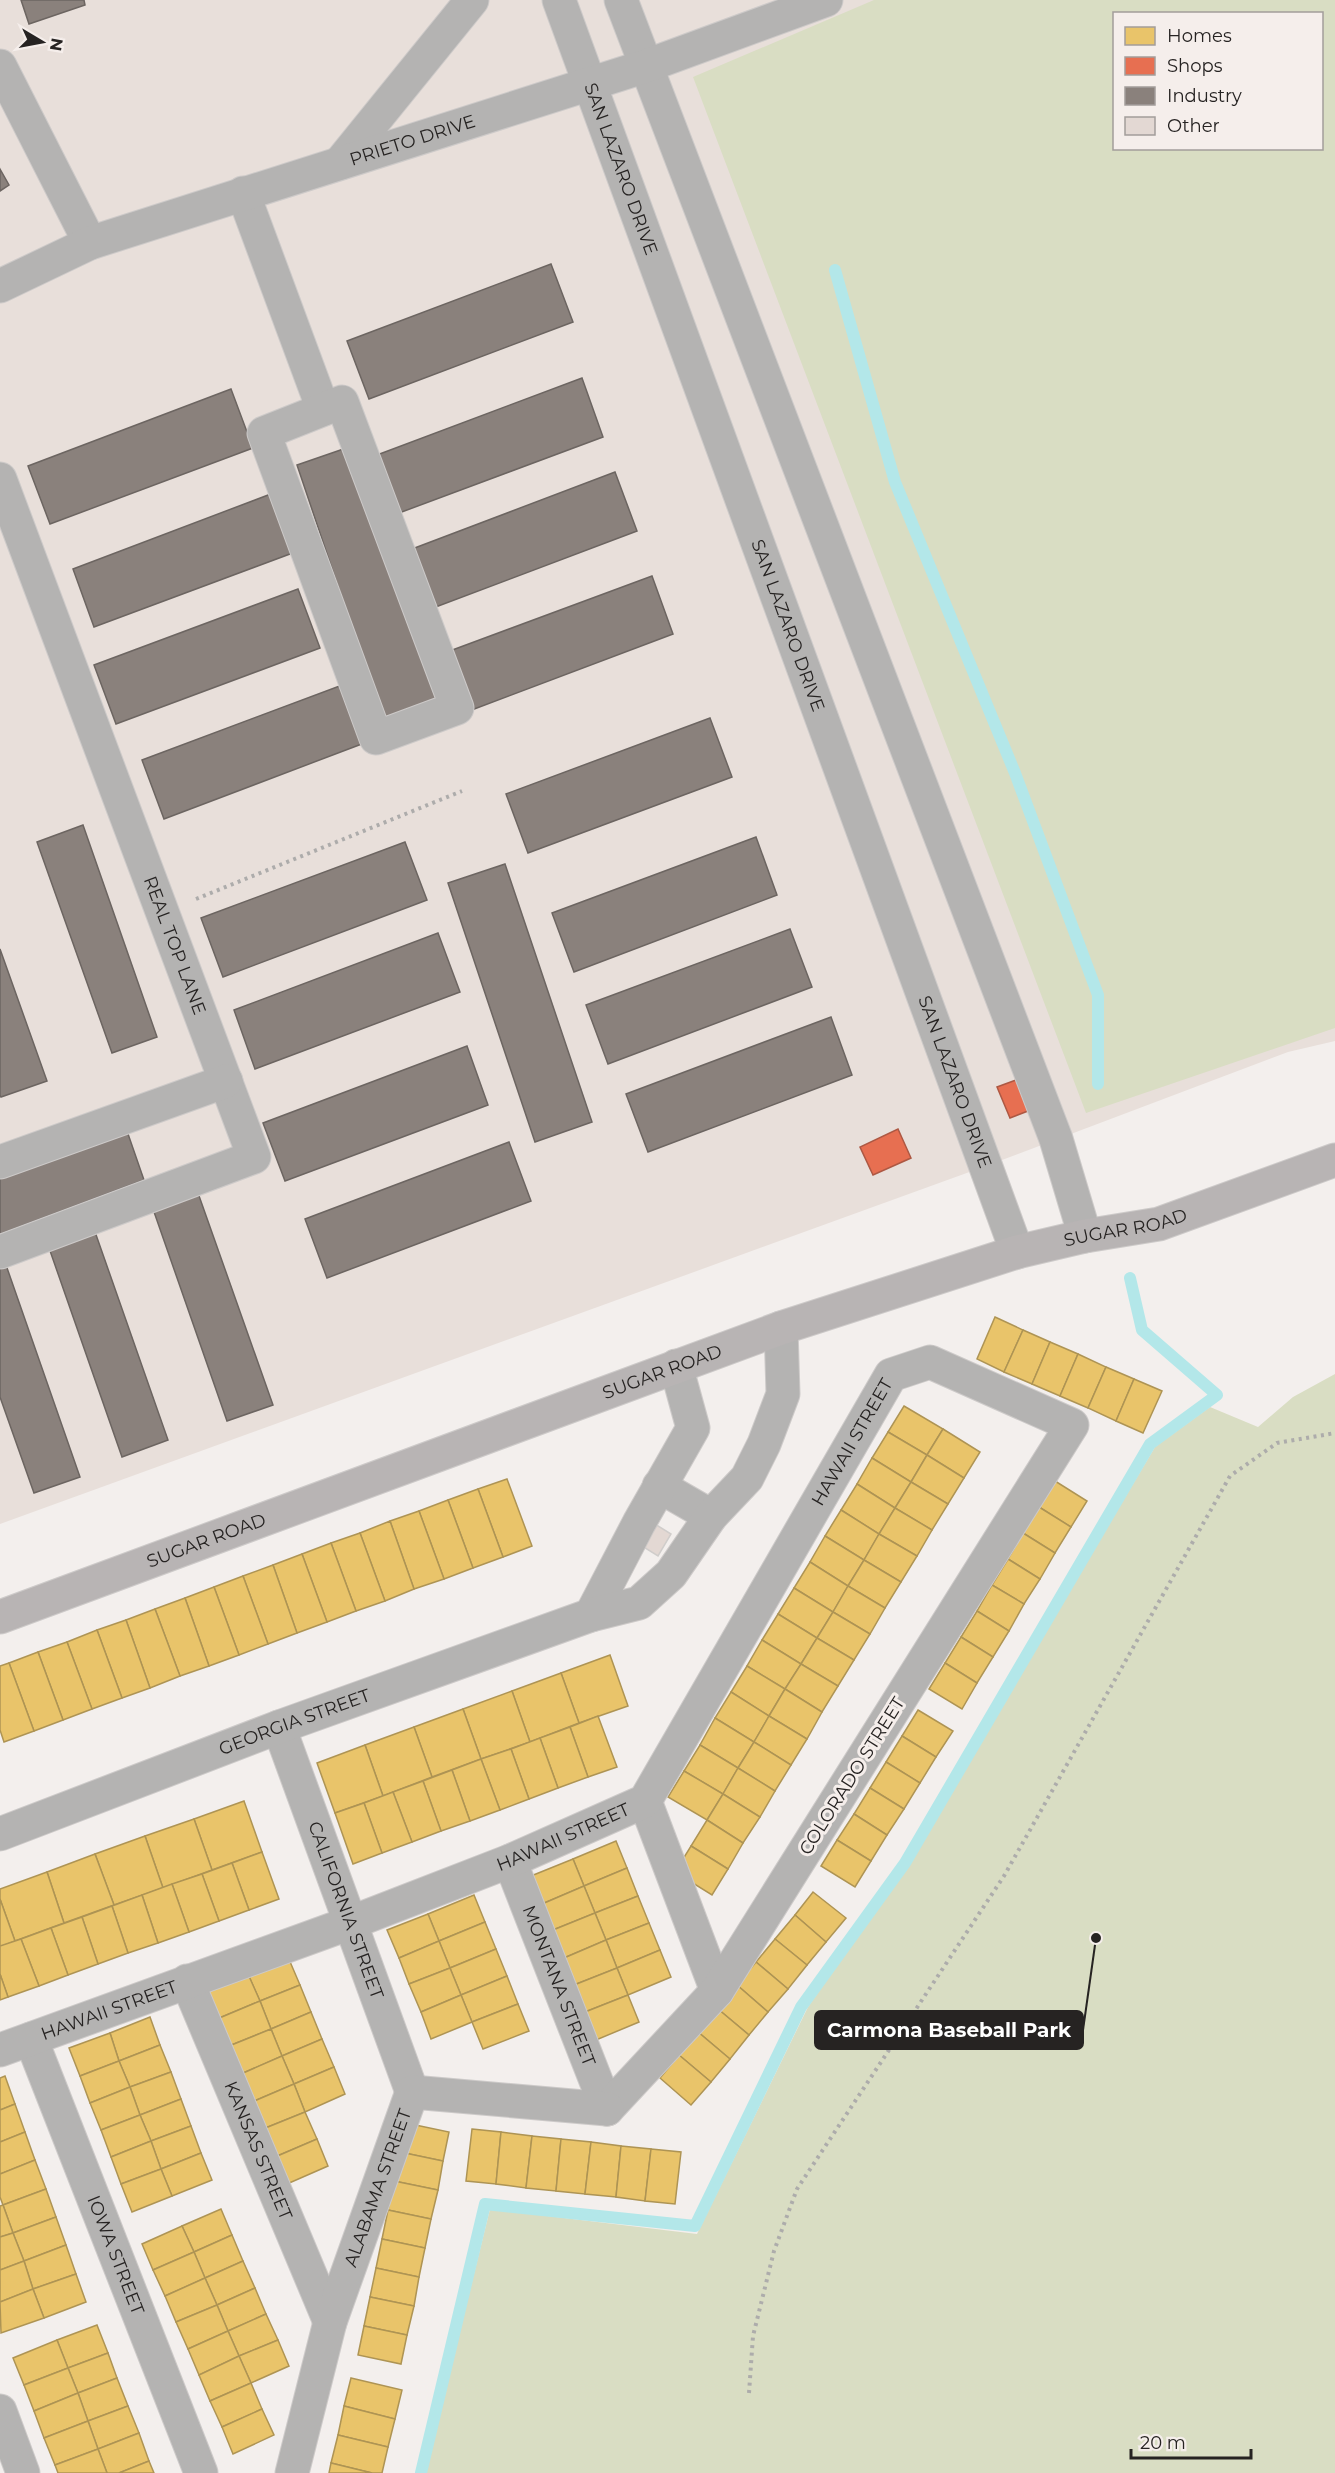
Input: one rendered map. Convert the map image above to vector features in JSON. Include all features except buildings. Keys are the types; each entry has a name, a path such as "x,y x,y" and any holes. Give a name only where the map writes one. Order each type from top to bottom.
{"main road":[{"name":"SUGAR ROAD","path":"0,1617 781,1328 1017,1252 1085,1236 1159,1224 1335,1160"}],"street":[{"path":"340,163 472,0"},
{"name":"SAN LAZARO DRIVE","path":"559,0 1017,1252"},
{"path":"621,0 1056,1139 1085,1236"},
{"name":"PRIETO DRIVE","path":"0,286 90,243 646,66 826,0"},
{"path":"0,66 90,243"},
{"path":"243,194 323,409"},
{"path":"342,402 457,708 376,738 264,433 323,409 342,402"},
{"name":"REAL TOP LANE","path":"0,479 254,1156 0,1252"},
{"path":"0,1162 226,1081"},
{"path":"659,1486 711,1516 747,1478 764,1444 783,1394 781,1328"},
{"name":"HAWAII STREET","path":"0,2050 350,1923 510,1861 645,1801 891,1375 930,1362 1072,1425"},
{"path":"591,1615 659,1486 693,1428 676,1366"},
{"name":"COLORADO STREET","path":"607,2109 717,1991 1072,1425"},
{"name":"GEORGIA STREET","path":"0,1834 279,1727 591,1615 639,1603 670,1574 711,1516"},
{"name":"CALIFORNIA STREET","path":"279,1727 412,2092"},
{"path":"645,1801 717,1991"},
{"name":"MONTANA STREET","path":"510,1861 607,2109"},
{"name":"KANSAS STREET","path":"187,1981 330,2322"},
{"name":"IOWA STREET","path":"31,2039 201,2473"},
{"name":"ALABAMA STREET","path":"292,2473 330,2322 412,2092 607,2109"},
{"path":"0,2411 23,2473"}],"path":[{"path":"162,912 462,791"},
{"path":"749,2392 753,2336 774,2251 797,2188 1005,1876 1230,1476 1277,1443 1335,1433"}],"shaded area":[{"path":"0,0 1335,0 1335,1041 1288,1052 986,1166 0,1524"}],"green space":[{"path":"874,0 1335,0 1335,1028 1086,1113 693,77"},
{"path":"1335,1374 1335,2473 425,2473 490,2209 697,2234 808,2007 904,1869 1155,1447 1210,1407 1258,1427 1293,1397"}],"waterway":[{"path":"835,270 895,482 1015,773 1098,995 1098,1084"},
{"path":"421,2473 485,2204 695,2226 801,2007 905,1863 1150,1444 1217,1395 1142,1330 1130,1278"}],"place":[{"name":"Carmona Baseball Park","path":"1096,1938"}]}
